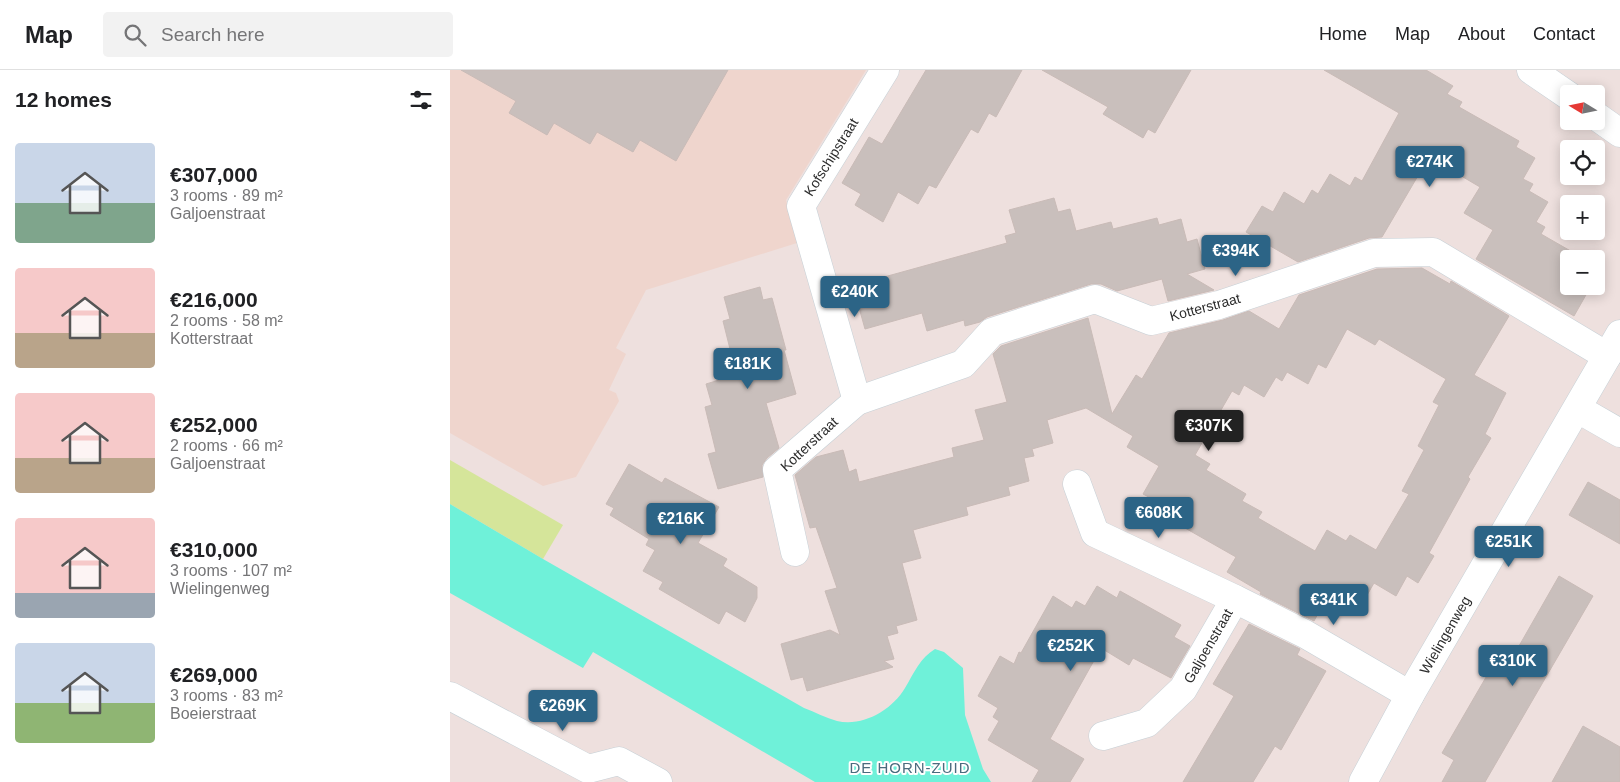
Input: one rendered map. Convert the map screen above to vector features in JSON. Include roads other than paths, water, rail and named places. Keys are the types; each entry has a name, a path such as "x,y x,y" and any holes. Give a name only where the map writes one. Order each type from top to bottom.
{"street":[{"name":"Kofschipstraat","path":"857,401 801,206 885,70"},
{"path":"1531,70 1560,90"},
{"path":"1605,122 1620,133"},
{"name":"Kotterstraat","path":"795,552 777,470 857,401 963,364 992,332 1095,299 1151,321 1219,305 1374,253 1433,252 1614,345"},
{"name":"Wielingenweg","path":"1364,782 1410,696 1614,345"},
{"path":"1578,409 1620,432"},
{"name":"Galjoenstraat","path":"1077,484 1095,533 1306,634 1410,696"},
{"name":"Galjoenstraat","path":"1103,736 1147,723 1183,690 1235,599"},
{"path":"450,696 588,769 620,761 658,782"}],"district":[{"name":"DE HORN-ZUID","path":"910,768"}]}
